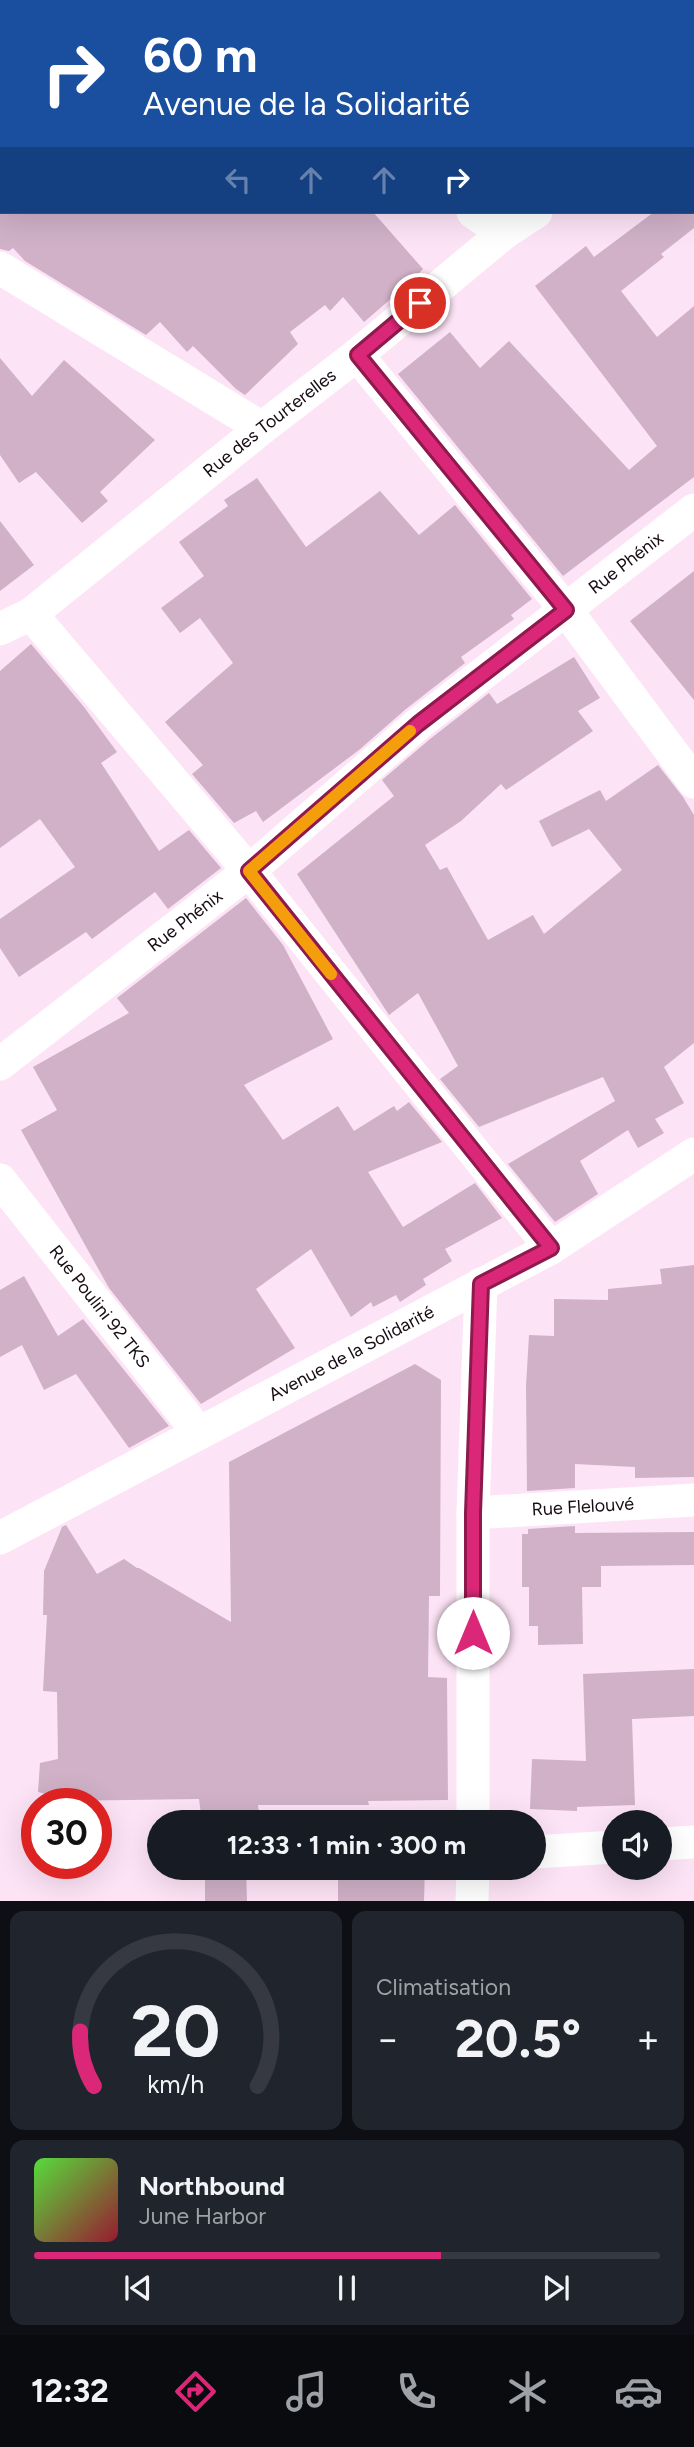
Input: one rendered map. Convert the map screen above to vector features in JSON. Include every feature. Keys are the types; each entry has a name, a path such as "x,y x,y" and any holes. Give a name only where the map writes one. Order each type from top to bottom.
{"street":[{"path":"476,214 504,233"},
{"name":"Rue des Tourterelles","path":"0,629 31,614 262,428 358,355 504,233 533,214"},
{"path":"0,268 262,428"},
{"path":"358,355 566,610 694,782"},
{"name":"Rue Phénix","path":"0,1065 249,871 418,724 694,510"},
{"path":"31,614 249,871 551,1248"},
{"name":"Avenue de la Solidarité","path":"0,1538 551,1248 694,1154"},
{"name":"Rue Poulini 92 TKS","path":"0,1180 199,1433"},
{"path":"473,1810 473,1513 481,1284"},
{"name":"Rue Flelouvé","path":"473,1513 694,1500"},
{"path":"672,1843 694,1842"},
{"path":"546,1851 602,1848"},
{"path":"472,1901 473,1880"}],"building":[{"path":"0,214 375,214 423,269 401,292 364,322 343,297 330,311 325,305 290,332 298,344 245,395 193,346 187,352 160,322 146,335 25,261 13,248 9,251 0,249"},
{"path":"651,214 694,214 694,228 661,254 664,257 621,291 657,337 694,306 694,477 563,576 398,374 450,332 480,368 509,341 629,470 657,446 535,286 586,246 594,257"},
{"path":"0,358 32,396 64,360 155,440 100,492 108,501 82,523 36,472 19,483 0,455"},
{"path":"257,478 306,547 380,491 419,535 455,505 532,599 511,615 514,619 461,657 465,663 359,750 263,822 256,811 234,823 192,774 203,765 165,722 233,663 200,618 180,633 161,608 204,576 179,542 228,506 224,500"},
{"path":"0,521 34,565 0,591"},
{"path":"694,571 694,700 630,621"},
{"path":"31,644 84,707 117,752 101,763 159,851 189,830 221,868 168,909 155,892 92,939 86,932 19,977 0,948 0,919 75,867 40,819 0,848 0,671"},
{"path":"574,657 600,698 578,711 593,731 506,790 501,784 461,821 425,845 440,870 447,867 488,940 533,915 544,934 622,870 589,829 552,847 539,821 600,790 606,801 658,765 694,815 694,1043 664,1067 684,1103 655,1119 664,1133 638,1148 628,1130 580,1161 598,1194 555,1222 508,1164 615,1101 603,1077 479,1127 440,1079 458,1066 418,993 389,1015 297,874 394,796 382,780 430,739 489,693 497,704"},
{"path":"246,898 283,945 333,1039 244,1085 283,1140 338,1106 354,1131 394,1106 397,1111 409,1102 442,1142 368,1172 403,1227 475,1183 502,1218 445,1249 452,1261 423,1279 426,1285 400,1302 396,1295 373,1307 371,1302 351,1317 311,1249 256,1289 295,1348 201,1404 109,1288 21,1130 57,1110 33,1067 129,1013 117,998"},
{"path":"694,1265 694,1477 635,1478 635,1467 575,1464 575,1488 527,1491 526,1386 529,1335 554,1336 554,1299 608,1300 608,1289 662,1284 660,1269"},
{"path":"24,1276 58,1336 83,1319 169,1426 129,1448 76,1374 44,1390 22,1345 0,1357 0,1290"},
{"path":"415,1364 441,1380 440,1596 429,1596 428,1677 447,1678 448,1800 368,1801 369,1805 258,1805 259,1810 200,1810 199,1799 112,1800 112,1788 38,1788 40,1763 58,1759 57,1692 43,1691 47,1615 43,1615 44,1571 62,1527 66,1525 97,1574 124,1559 231,1622 229,1462"},
{"path":"575,1526 575,1533 694,1532 694,1565 601,1566 601,1587 582,1587 583,1644 538,1645 538,1626 529,1626 529,1587 522,1587 522,1534 528,1534 528,1529"},
{"path":"694,1669 694,1716 632,1719 635,1805 577,1807 577,1811 530,1809 532,1759 586,1761 583,1674"},
{"path":"205,1880 246,1880 247,1901 205,1901"},
{"path":"338,1880 425,1880 424,1901 338,1901"}],"slow traffic":[{"path":"331,974 249,871 410,731"}],"route":[{"path":"420,303 358,355 566,610 418,724 249,871 551,1248 481,1284 473,1513 473,1633"}]}
